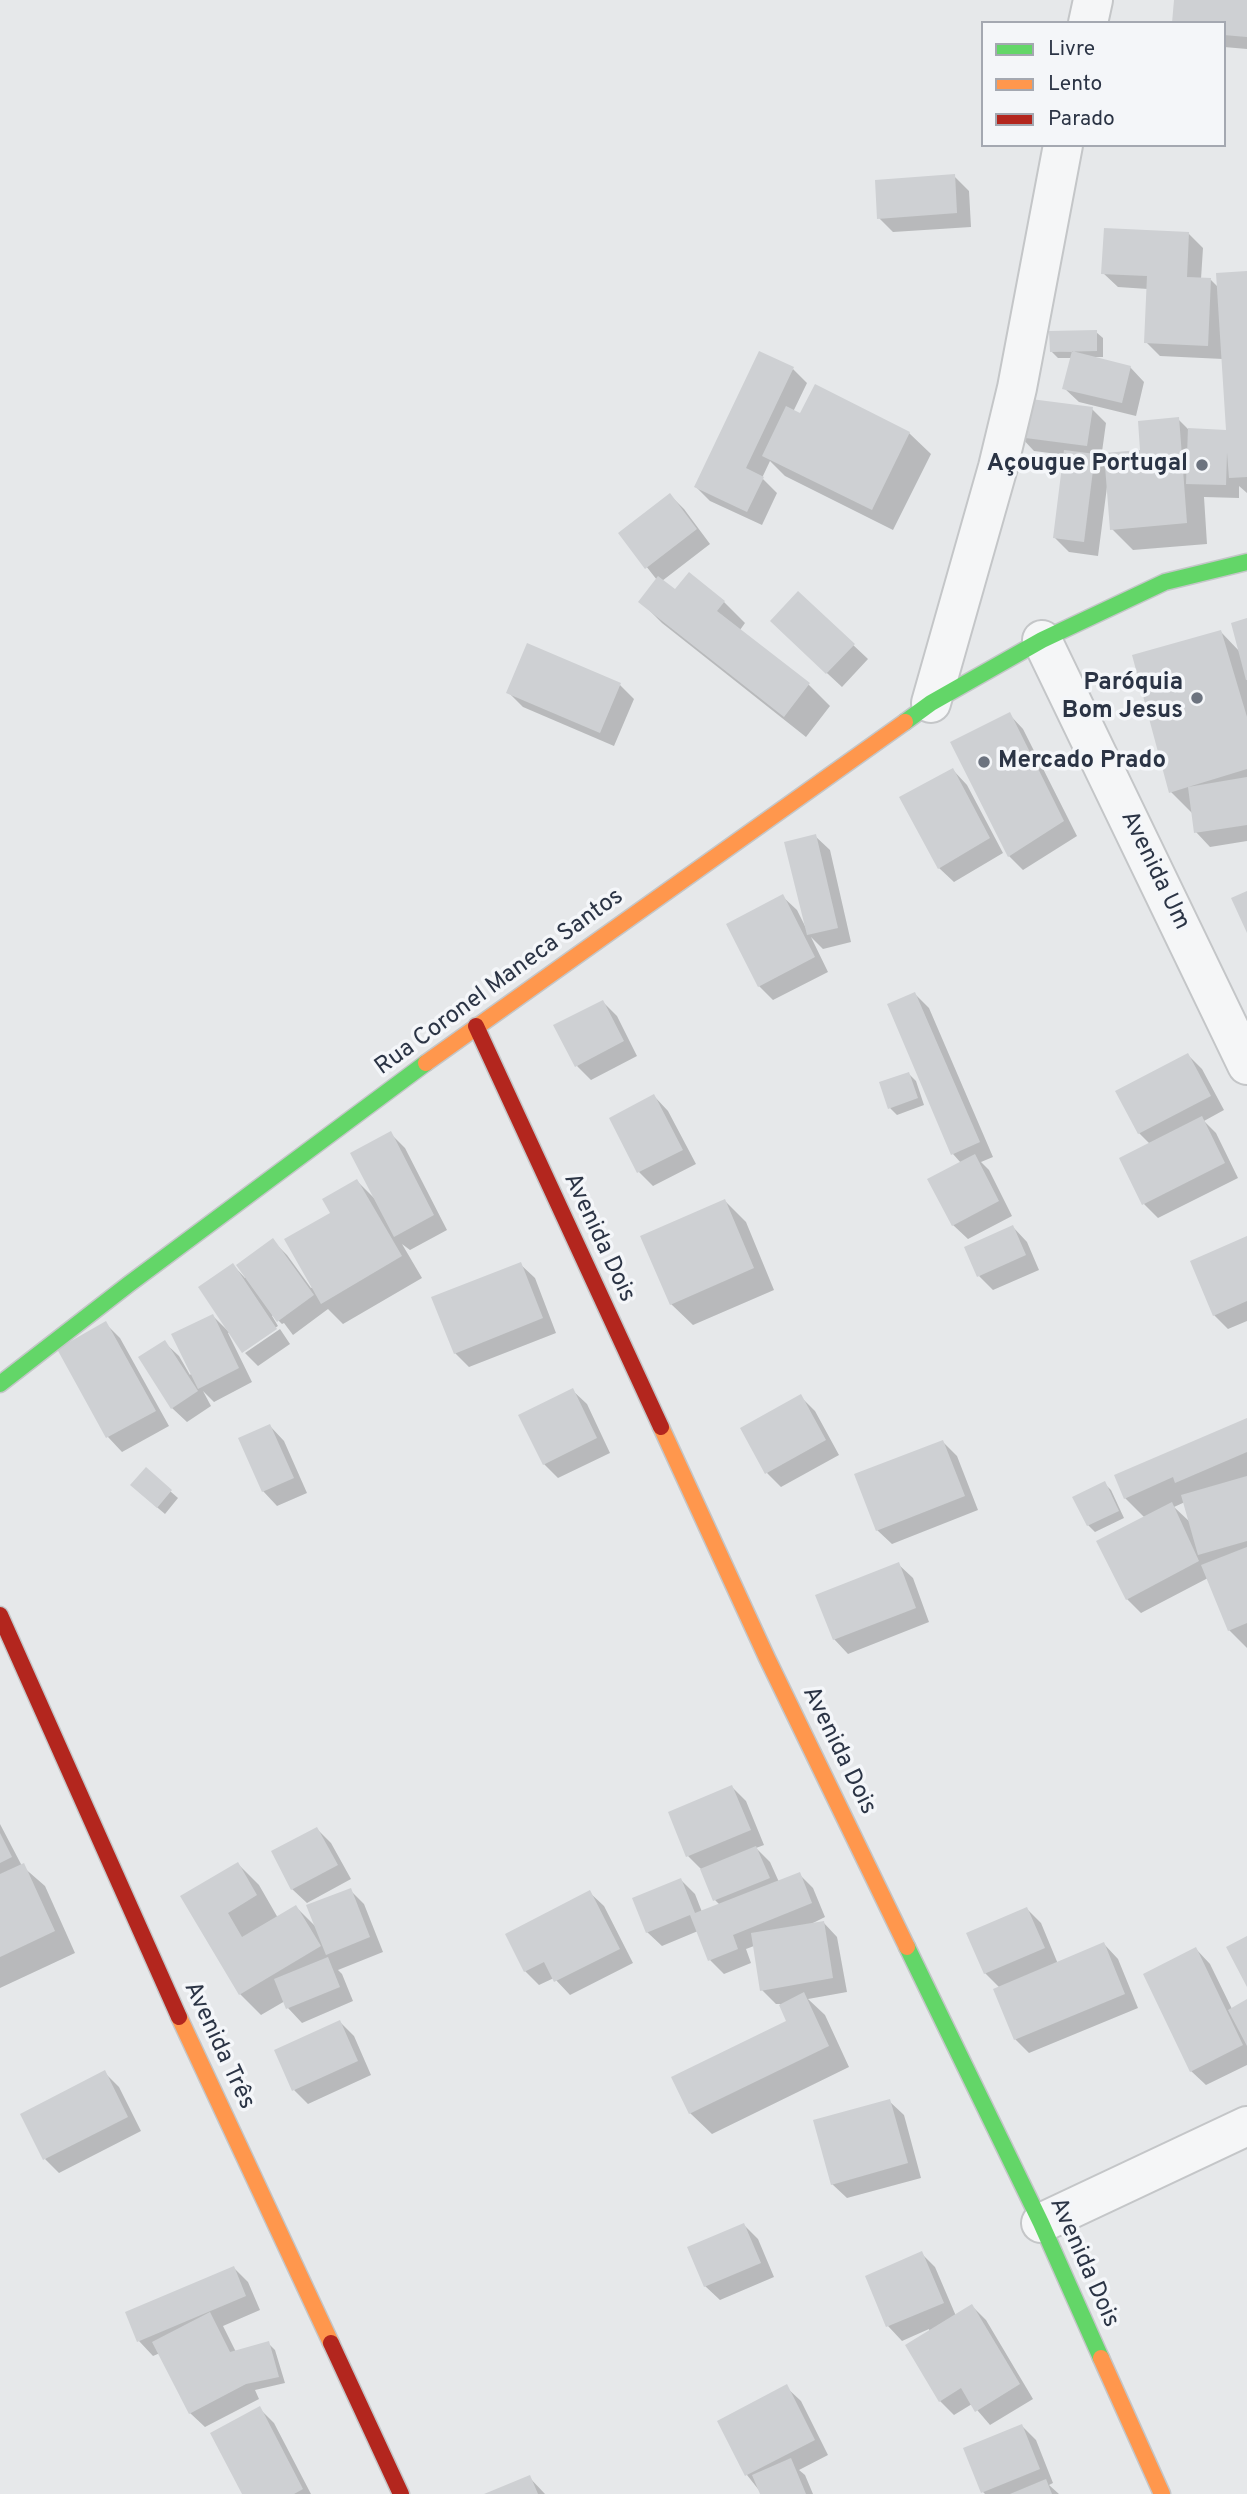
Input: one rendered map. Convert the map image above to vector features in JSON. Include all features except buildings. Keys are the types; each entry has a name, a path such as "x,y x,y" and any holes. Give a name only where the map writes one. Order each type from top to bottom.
{"street":[{"path":"1088,21 1093,0"},
{"path":"931,704 1002,453 1063,147"},
{"name":"Rua Coronel Maneca Santos","path":"0,1384 129,1284 476,1027 931,704 1042,640 1165,582 1247,562"},
{"name":"Avenida Um","path":"1042,640 1247,1065"},
{"name":"Avenida Dois","path":"476,1027 767,1658 1041,2223 1162,2494"},
{"name":"Avenida Três","path":"0,1615 144,1942 401,2494"},
{"path":"1041,2223 1247,2126"}],"traffic: fast":[{"path":"905,722 931,703 1042,640 1165,582 1247,562"},
{"path":"0,1384 129,1284 426,1063"},
{"path":"907,1947 1041,2223 1101,2358"}],"traffic: slow":[{"path":"426,1063 905,722"},
{"path":"661,1427 767,1658 907,1947"},
{"path":"179,2017 331,2343"},
{"path":"1101,2358 1162,2494"}],"traffic: jam":[{"path":"476,1026 661,1427"},
{"path":"0,1615 179,2017"},
{"path":"331,2343 401,2494"}],"place":[{"name":"Açougue Portugal","path":"1202,465"},
{"name":"Paróquia Bom Jesus","path":"1197,698"},
{"name":"Mercado Prado","path":"984,762"}]}
